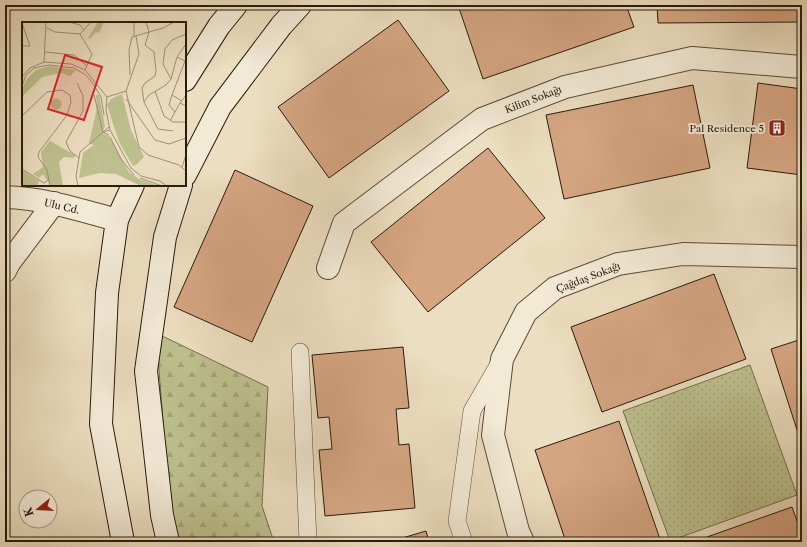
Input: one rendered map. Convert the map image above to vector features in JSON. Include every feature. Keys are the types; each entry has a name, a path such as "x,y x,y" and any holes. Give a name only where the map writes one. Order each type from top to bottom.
{"street":[{"path":"186,78 219,26 236,5"},
{"path":"186,173 220,107 281,26 300,5"},
{"name":"Kilim Sokağı","path":"328,268 344,222 482,119 565,87 692,58 802,67"},
{"path":"123,542 101,424 107,293 117,220 133,186"},
{"path":"168,542 162,515 146,371 165,237 181,186"},
{"name":"Ulu Cd.","path":"5,197 54,203 117,220"},
{"path":"5,271 9,263 54,203"},
{"name":"Çağdaş Sokağı","path":"523,542 518,530 493,435 502,359 526,312 555,288 618,264 683,254 802,257"}],"lane":[{"path":"300,352 308,542"},
{"path":"464,542 457,521 472,411 502,359"}],"green space":[{"path":"156,333 268,387 262,506 274,542 177,542 170,509"},
{"path":"750,365 797,495 670,541 623,411"}],"building":[{"path":"458,5 626,5 634,27 483,79"},
{"path":"657,5 802,5 802,22 658,23"},
{"path":"398,20 449,91 329,178 278,107"},
{"name":"Pal Residence 5","path":"758,83 802,89 802,175 747,168"},
{"path":"693,85 710,168 564,199 546,115"},
{"path":"488,148 545,218 428,312 371,242"},
{"path":"235,170 313,206 252,342 174,307"},
{"path":"714,274 746,359 602,412 571,327"},
{"path":"802,339 802,429 797,430 771,349"},
{"path":"403,347 409,408 396,409 399,445 409,444 415,508 325,516 319,450 332,449 329,417 318,418 312,355"},
{"path":"619,421 661,542 566,542 535,450"},
{"path":"792,507 802,535 802,542 709,542 707,537"},
{"path":"426,531 429,542 389,542"}],"place":[{"name":"Pal Residence 5","path":"777,128"}]}
